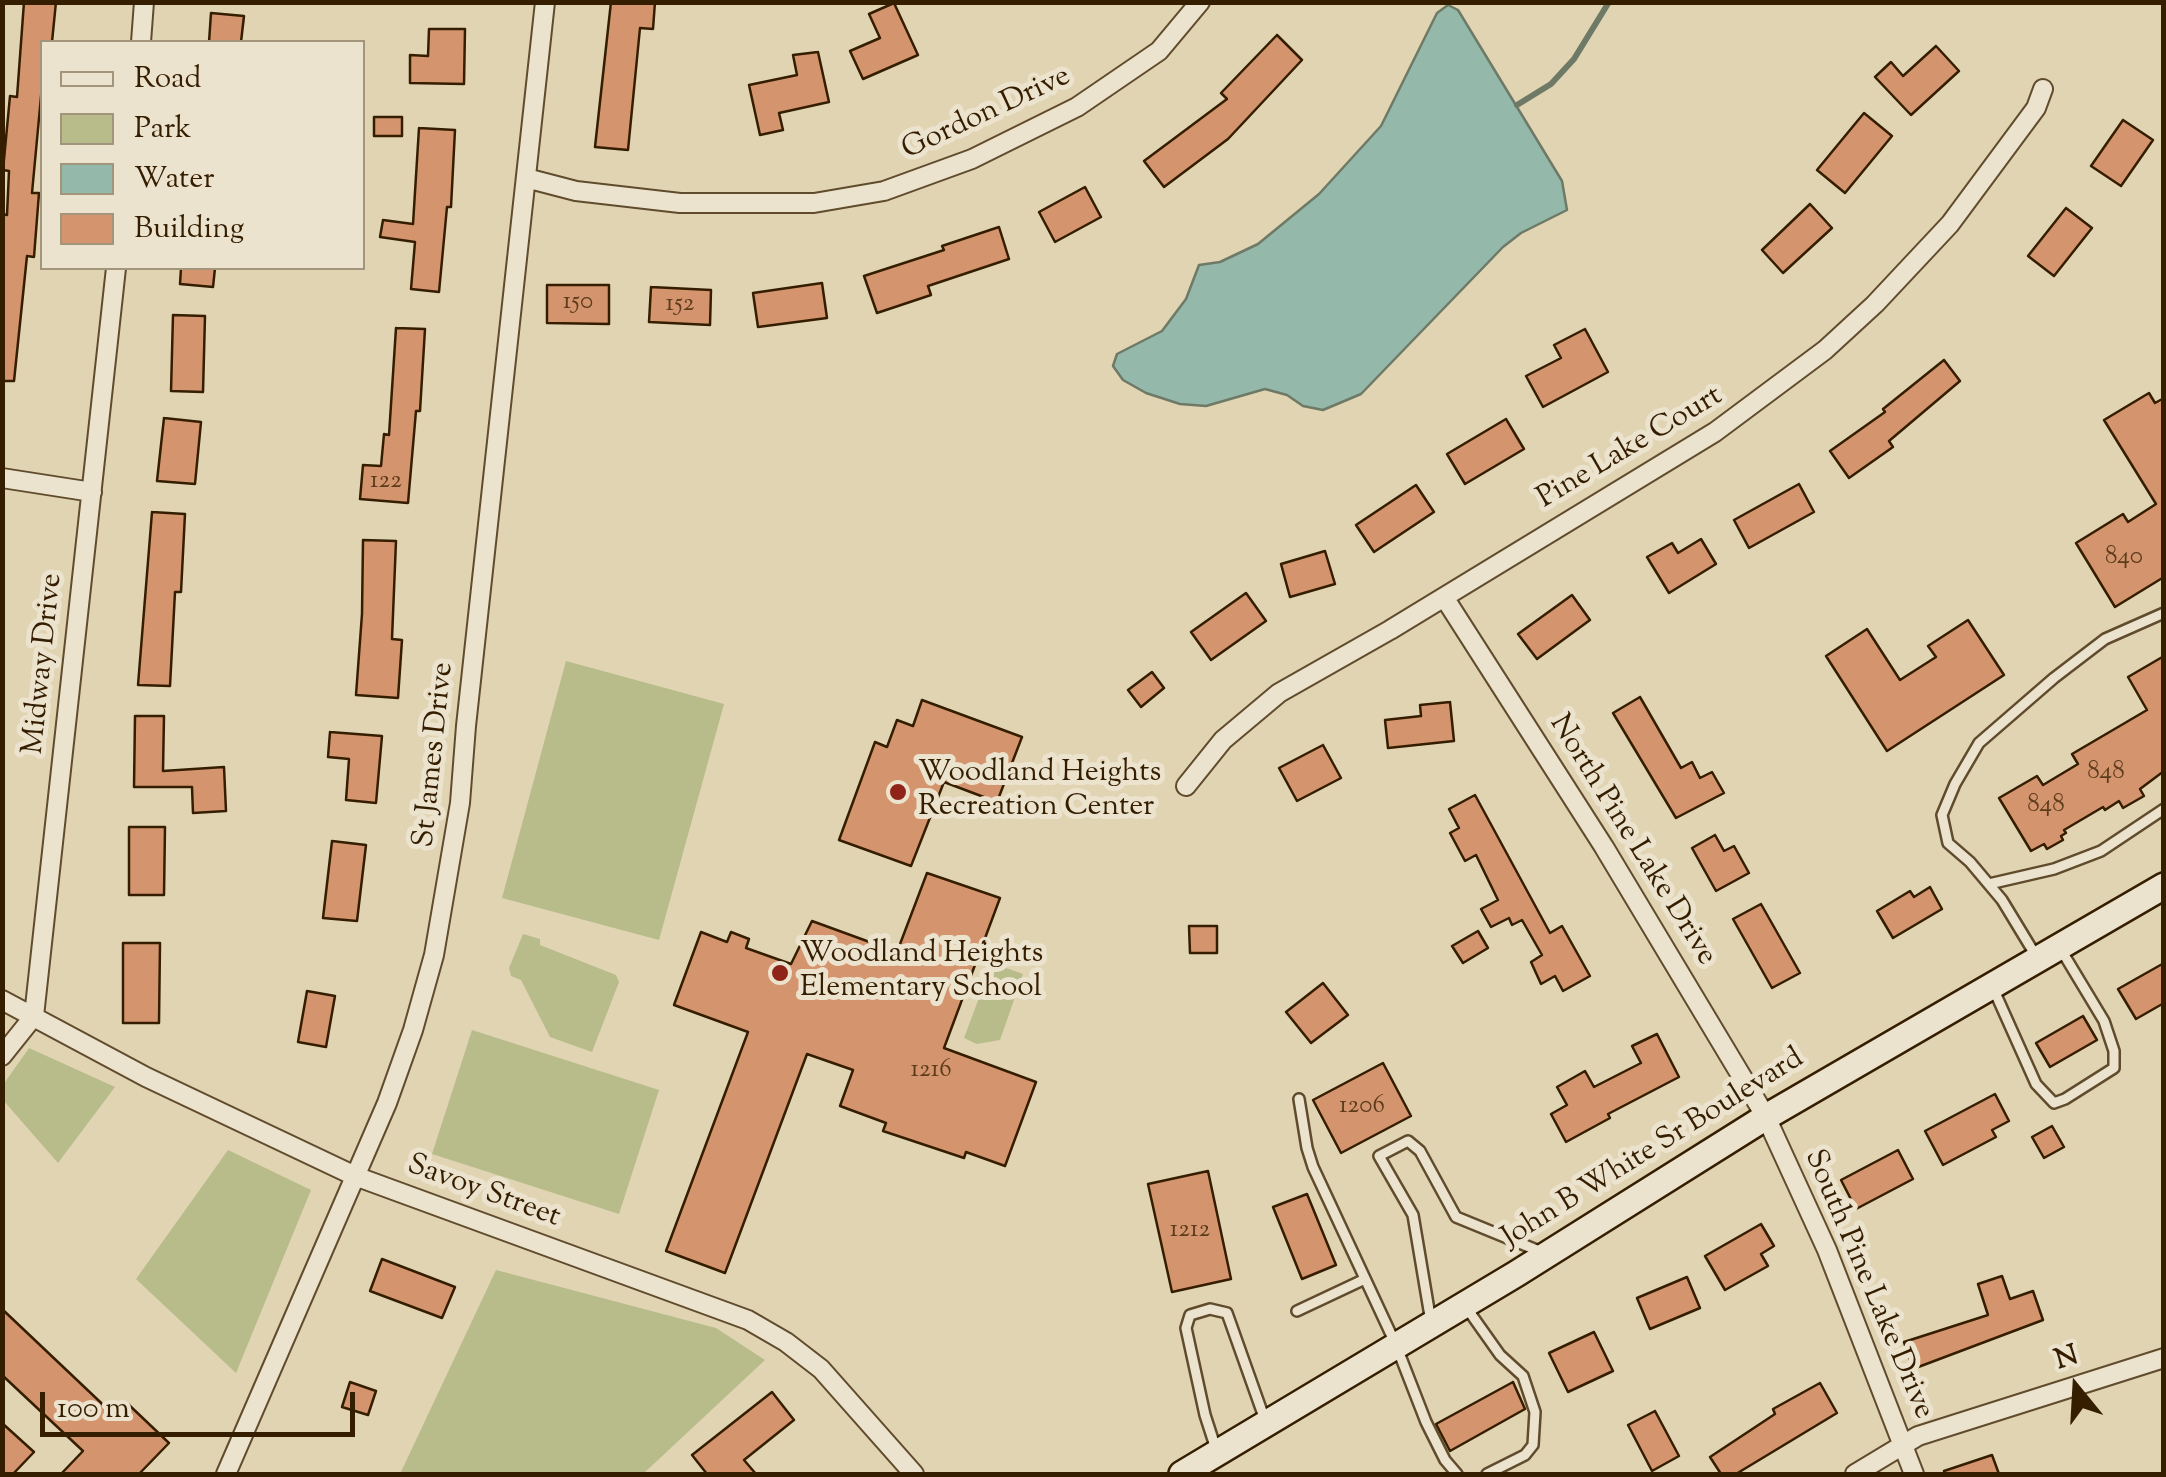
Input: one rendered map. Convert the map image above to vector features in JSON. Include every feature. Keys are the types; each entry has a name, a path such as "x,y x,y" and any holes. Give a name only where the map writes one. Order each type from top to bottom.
{"main road":[{"name":"John B White Sr Boulevard","path":"1186,1473 1766,1117 2164,886"}],"street":[{"path":"141,40 144,2"},
{"name":"St James Drive","path":"226,1474 388,1102 434,955 450,880 545,2"},
{"name":"Gordon Drive","path":"526,178 576,191 680,203 814,202 884,191 972,159 1077,107 1158,51 1200,2"},
{"name":"Pine Lake Court","path":"1186,786 1223,740 1279,693 1715,432 1825,350 1876,304 1950,224 2026,123 2043,89"},
{"name":"Midway Drive","path":"34,1016 116,270"},
{"path":"2,478 92,492"},
{"name":"North Pine Lake Drive","path":"1444,597 1604,847 1766,1117"},
{"name":"Savoy Street","path":"2,1000 146,1077 355,1176 748,1320 786,1342 820,1369 914,1474"},
{"path":"2,1056 34,1016"},
{"name":"South Pine Lake Drive","path":"1766,1117 1827,1250 1914,1474"},
{"path":"1855,1474 1902,1442 2164,1358"}],"lane":[{"path":"1991,986 2036,1084 2054,1103 2114,1068 2114,1051 2104,1021 2048,952 1948,843 1942,814 1979,743 2105,638 2164,613"},
{"path":"1988,884 2054,870 2102,851 2164,809"},
{"path":"1299,1098 1306,1148 1313,1167 1396,1345 1426,1422 1445,1460 1457,1474"},
{"path":"1431,1324 1413,1215 1379,1156 1408,1141 1420,1151 1456,1216 1546,1254"},
{"path":"1297,1311 1365,1278"},
{"path":"1464,1304 1500,1355 1523,1376 1535,1412 1533,1445 1525,1455 1487,1474"},
{"path":"1217,1452 1186,1328 1190,1315 1210,1309 1226,1313 1266,1422"}],"green space":[{"path":"566,661 724,704 659,940 502,898"},
{"path":"523,934 540,939 540,945 616,975 619,982 592,1052 550,1037 521,980 511,976 509,968"},
{"path":"992,963 1023,974 1000,1040 977,1044 964,1038"},
{"path":"472,1030 659,1090 619,1214 432,1154"},
{"path":"29,1048 115,1087 58,1163 3,1100 3,1085"},
{"path":"228,1150 311,1190 236,1373 136,1279"},
{"path":"496,1270 716,1328 765,1360 643,1474 400,1474"}],"water":[{"path":"1448,5 1458,10 1562,181 1567,210 1521,233 1503,247 1361,394 1323,410 1303,406 1287,395 1265,389 1206,406 1180,404 1146,393 1123,380 1113,366 1117,354 1162,331 1186,299 1199,265 1220,262 1258,244 1319,194 1381,126 1437,13"}],"building":[{"path":"24,2 56,2 52,40 40,40 40,107 32,193 39,193 34,257 27,256 14,381 2,381 2,214 7,215 9,171 3,170 10,96 17,97"},
{"path":"611,2 655,2 653,29 640,28 628,150 595,147"},
{"path":"894,3 918,55 863,79 850,51 880,38 869,14"},
{"path":"211,13 244,16 241,40 209,40"},
{"path":"429,29 465,29 464,84 410,83 410,55 428,56"},
{"path":"1277,35 1302,60 1228,139 1164,187 1144,161 1227,99 1221,93"},
{"path":"1936,46 1959,71 1911,115 1875,77 1891,62 1903,76"},
{"path":"818,52 829,102 779,113 783,130 760,135 749,85 797,75 793,55"},
{"path":"1864,113 1892,136 1845,193 1817,170"},
{"path":"374,117 402,117 402,136 374,136"},
{"path":"2123,120 2153,140 2121,186 2091,166"},
{"path":"419,128 455,130 451,207 447,207 439,292 411,289 415,242 380,237 383,220 413,224"},
{"path":"1085,187 1101,217 1055,242 1039,212"},
{"path":"1810,204 1832,228 1783,273 1762,250"},
{"path":"2066,208 2092,228 2054,276 2028,256"},
{"path":"999,227 1009,259 928,286 931,295 877,313 864,276"},
{"path":"181,270 215,270 213,287 180,284"},
{"path":"822,283 827,318 758,327 753,293"},
{"path":"547,285 609,285 609,324 547,323"},
{"path":"651,287 711,290 710,325 649,322"},
{"path":"173,315 205,316 203,392 171,391"},
{"path":"396,328 425,329 408,503 360,499 363,465 381,466 384,434 389,435"},
{"path":"1585,329 1608,372 1543,407 1526,376 1561,358 1554,345"},
{"path":"1944,360 1960,381 1889,441 1893,447 1849,478 1830,451 1885,412 1883,409"},
{"path":"2149,393 2155,403 2164,398 2164,577 2115,607 2076,543 2123,514 2128,522 2156,504 2104,420"},
{"path":"164,418 201,422 195,484 157,481"},
{"path":"1506,419 1524,449 1465,484 1447,454"},
{"path":"1799,484 1814,512 1749,548 1734,520"},
{"path":"1416,485 1434,512 1374,552 1356,525"},
{"path":"152,512 185,514 181,592 175,592 170,686 138,685"},
{"path":"1701,539 1716,564 1669,593 1647,557 1672,543 1678,553"},
{"path":"363,540 396,541 392,639 402,640 398,698 356,695"},
{"path":"1325,551 1335,584 1290,597 1281,564"},
{"path":"1246,593 1266,621 1211,660 1191,632"},
{"path":"1572,595 1590,620 1537,659 1518,634"},
{"path":"1968,620 2004,675 1887,751 1826,656 1867,629 1900,680 1936,657 1928,646"},
{"path":"2164,656 2164,771 2140,789 2144,796 2123,808 2119,801 2105,810 2103,807 2064,830 2063,840 2047,849 2044,844 2031,851 1999,798 2037,776 2043,785 2078,764 2072,754 2147,710 2128,677"},
{"path":"1152,672 1164,688 1141,707 1128,690"},
{"path":"1640,697 1681,768 1692,762 1700,778 1712,772 1724,793 1676,818 1613,713"},
{"name":"Woodland Heights Recreation Center","path":"922,700 1022,737 997,802 944,782 911,866 839,840 875,742 887,747 897,720 913,726"},
{"path":"1450,702 1454,741 1388,748 1385,720 1421,716 1420,705"},
{"path":"135,716 164,716 163,771 224,767 226,811 193,813 192,787 134,787"},
{"path":"330,732 382,736 376,803 346,800 349,759 328,757"},
{"path":"1323,745 1341,778 1297,801 1279,768"},
{"path":"1475,795 1550,933 1562,926 1590,976 1563,991 1555,976 1541,984 1531,962 1542,955 1522,920 1512,925 1509,918 1491,927 1481,909 1498,900 1476,855 1465,861 1450,833 1459,828 1449,809"},
{"path":"129,827 165,827 164,895 129,895"},
{"path":"1715,835 1724,851 1734,846 1749,873 1716,891 1692,848"},
{"path":"332,841 366,845 357,921 323,918"},
{"path":"927,873 1000,898 944,1048 1036,1082 1005,1166 966,1152 964,1158 883,1131 886,1123 840,1106 853,1070 807,1054 725,1273 666,1251 748,1032 674,1005 701,932 727,942 731,932 749,939 746,948 791,964 812,921 897,952"},
{"path":"1930,887 1942,909 1893,938 1877,911 1910,891 1914,897"},
{"path":"1761,904 1800,973 1772,988 1733,919"},
{"path":"1189,926 1217,926 1217,953 1190,953"},
{"path":"1478,931 1488,948 1463,963 1452,946"},
{"path":"123,943 160,943 159,1023 123,1023"},
{"path":"2164,963 2164,1003 2136,1019 2118,989"},
{"path":"1323,983 1348,1015 1311,1043 1286,1012"},
{"path":"307,991 335,996 326,1047 298,1042"},
{"path":"2083,1016 2097,1040 2050,1067 2036,1043"},
{"path":"1657,1034 1679,1077 1608,1114 1610,1118 1566,1142 1551,1114 1567,1105 1557,1087 1585,1071 1594,1087 1641,1063 1632,1046"},
{"path":"1383,1063 1411,1116 1341,1153 1313,1100"},
{"path":"1995,1094 2009,1121 1992,1130 1996,1137 1943,1165 1925,1131"},
{"path":"2052,1126 2064,1147 2044,1158 2032,1137"},
{"path":"1898,1150 1913,1179 1856,1209 1841,1180"},
{"path":"1208,1171 1231,1279 1172,1292 1148,1184"},
{"path":"1307,1194 1336,1265 1302,1279 1273,1207"},
{"path":"1761,1224 1774,1246 1761,1254 1768,1266 1725,1290 1705,1256"},
{"path":"382,1259 455,1287 442,1318 370,1291"},
{"path":"2002,1276 2010,1299 2033,1291 2043,1320 1913,1369 1904,1342 1988,1315 1978,1284"},
{"path":"1687,1277 1700,1308 1650,1329 1637,1298"},
{"path":"2,1309 116,1417 128,1404 169,1443 139,1474 61,1474 83,1451 2,1375"},
{"path":"1594,1332 1613,1371 1568,1392 1549,1353"},
{"path":"350,1382 376,1391 368,1415 342,1407"},
{"path":"1513,1382 1525,1409 1450,1451 1436,1424"},
{"path":"1820,1383 1837,1413 1736,1474 1721,1474 1710,1457 1775,1414 1773,1409"},
{"path":"772,1392 794,1420 744,1460 756,1474 707,1474 692,1455"},
{"path":"1655,1411 1679,1456 1652,1471 1628,1425"},
{"path":"2,1423 34,1452 13,1474 2,1474"},
{"path":"1992,1455 1999,1474 1945,1474 1944,1471"}],"waterway":[{"path":"1517,105 1551,84 1574,59 1609,2"}],"place":[{"name":"Woodland Heights Recreation Center","path":"898,792"},
{"name":"Woodland Heights Elementary School","path":"780,973"}]}
